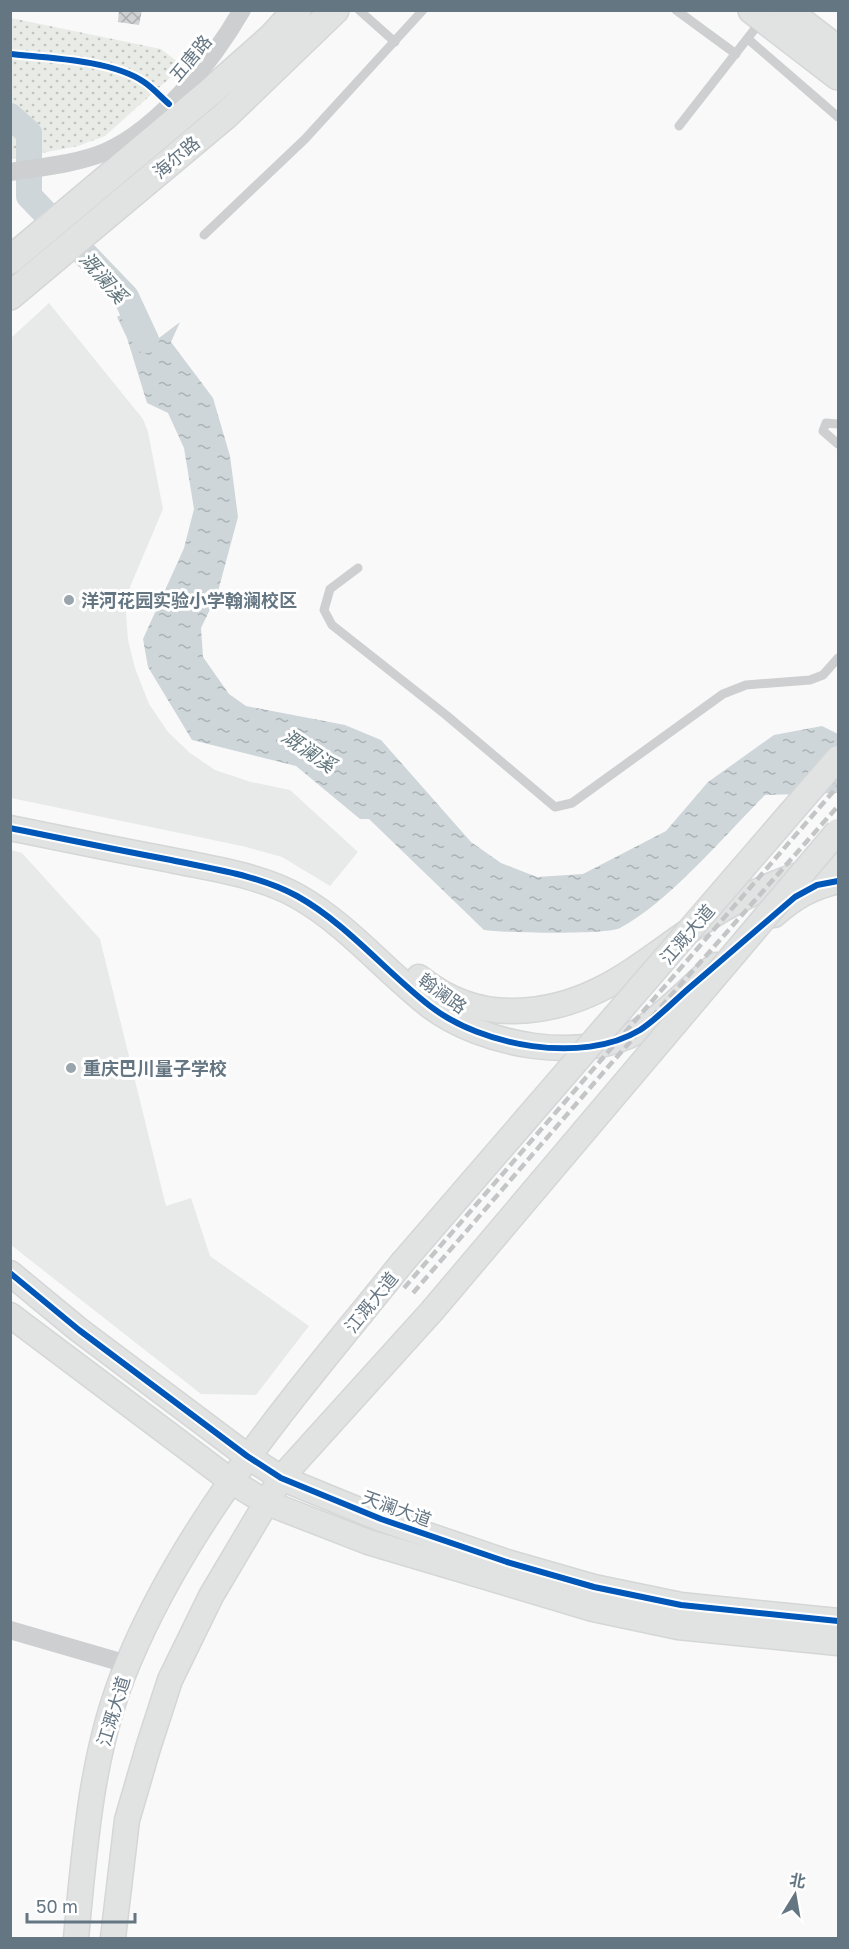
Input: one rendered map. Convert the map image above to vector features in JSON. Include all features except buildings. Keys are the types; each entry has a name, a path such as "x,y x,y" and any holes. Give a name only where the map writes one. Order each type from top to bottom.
{"main road":[{"name":"海尔路","path":"10,260 210,92 272,37 297,10"},
{"name":"海尔路","path":"10,296 226,115 335,10"},
{"path":"762,20 838,50"},
{"path":"762,20 838,76"}],"street":[{"name":"五唐路","path":"10,172 58,165 105,152 149,122 178,96 220,48 242,10"},
{"name":"江溉大道","path":"76,1938 88,1812 105,1734 128,1664 173,1572 247,1456 402,1263 838,758"},
{"name":"翰澜路","path":"10,815 204,853 273,871 301,884 334,905 439,993 462,1004 507,1011 563,1006 593,996 732,904 814,869 838,864"},
{"name":"翰澜路","path":"10,828 202,867 270,884 297,896 326,916 430,1006 456,1022 479,1034 505,1041 571,1048 609,1043 640,1030 795,897 817,885 838,881"},
{"path":"113,1938 127,1820 170,1680 211,1596 265,1502 281,1478 432,1311 838,831"},
{"name":"天澜大道","path":"10,1273 79,1330 247,1456 281,1478 381,1519 507,1562 594,1587 681,1605 838,1621"},
{"path":"10,1316 231,1481 265,1502 368,1542 593,1609 678,1627 838,1643"},
{"path":"10,1630 128,1664"}],"lane":[{"path":"359,10 396,42"},
{"path":"204,235 305,139 423,10"},
{"path":"676,10 736,54"},
{"path":"679,126 762,20 838,117"},
{"path":"838,424 826,423 823,431 838,444"},
{"path":"358,568 330,589 324,610 332,625 446,715 555,807 572,803 723,694 746,686 810,680 823,675 838,658"}],"shaded area":[{"path":"11,18 161,49 183,66 105,136 78,146 11,159"},
{"name":"洋河花园实验小学翰澜校区","path":"49,303 143,419 148,432 163,509 130,587 126,613 128,640 135,668 149,704 168,732 190,753 215,770 251,782 290,790 358,852 330,886 282,857 242,846 11,798 11,338"},
{"name":"重庆巴川量子学校","path":"11,850 22,853 100,939 166,1206 191,1198 210,1256 309,1326 256,1395 201,1394 11,1245"}],"water":[{"path":"139,305 159,338 180,322 171,342 213,398 230,456 238,517 217,595 201,628 203,657 229,694 246,706 345,725 381,740 471,842 501,863 537,877 583,874 666,831 708,782 774,735 822,726 838,734 838,793 765,795 677,885 658,902 620,928 596,932 495,931 484,930 369,819 360,819 296,766 192,740 148,667 143,639 184,548 194,509 184,448 168,413 147,403 127,338 117,317"}],"waterway":[{"name":"溉澜溪","path":"10,116 29,133 29,196 126,297 146,340"}],"railway":[{"path":"404,1288 838,786"},
{"path":"413,1293 838,806"}],"cycle path":[{"path":"10,54 80,61 115,69 144,82 169,104"},
{"path":"10,828 219,870 267,883 297,896 333,920 413,992 451,1020 476,1032 504,1040 532,1046 562,1048 590,1047 616,1041 640,1030 795,897 817,885 838,881"},
{"path":"10,1273 79,1330 247,1456 281,1478 381,1519 507,1562 594,1587 681,1605 838,1621"}],"place":[{"name":"洋河花园实验小学翰澜校区","path":"69,600"},
{"name":"重庆巴川量子学校","path":"71,1068"}]}
